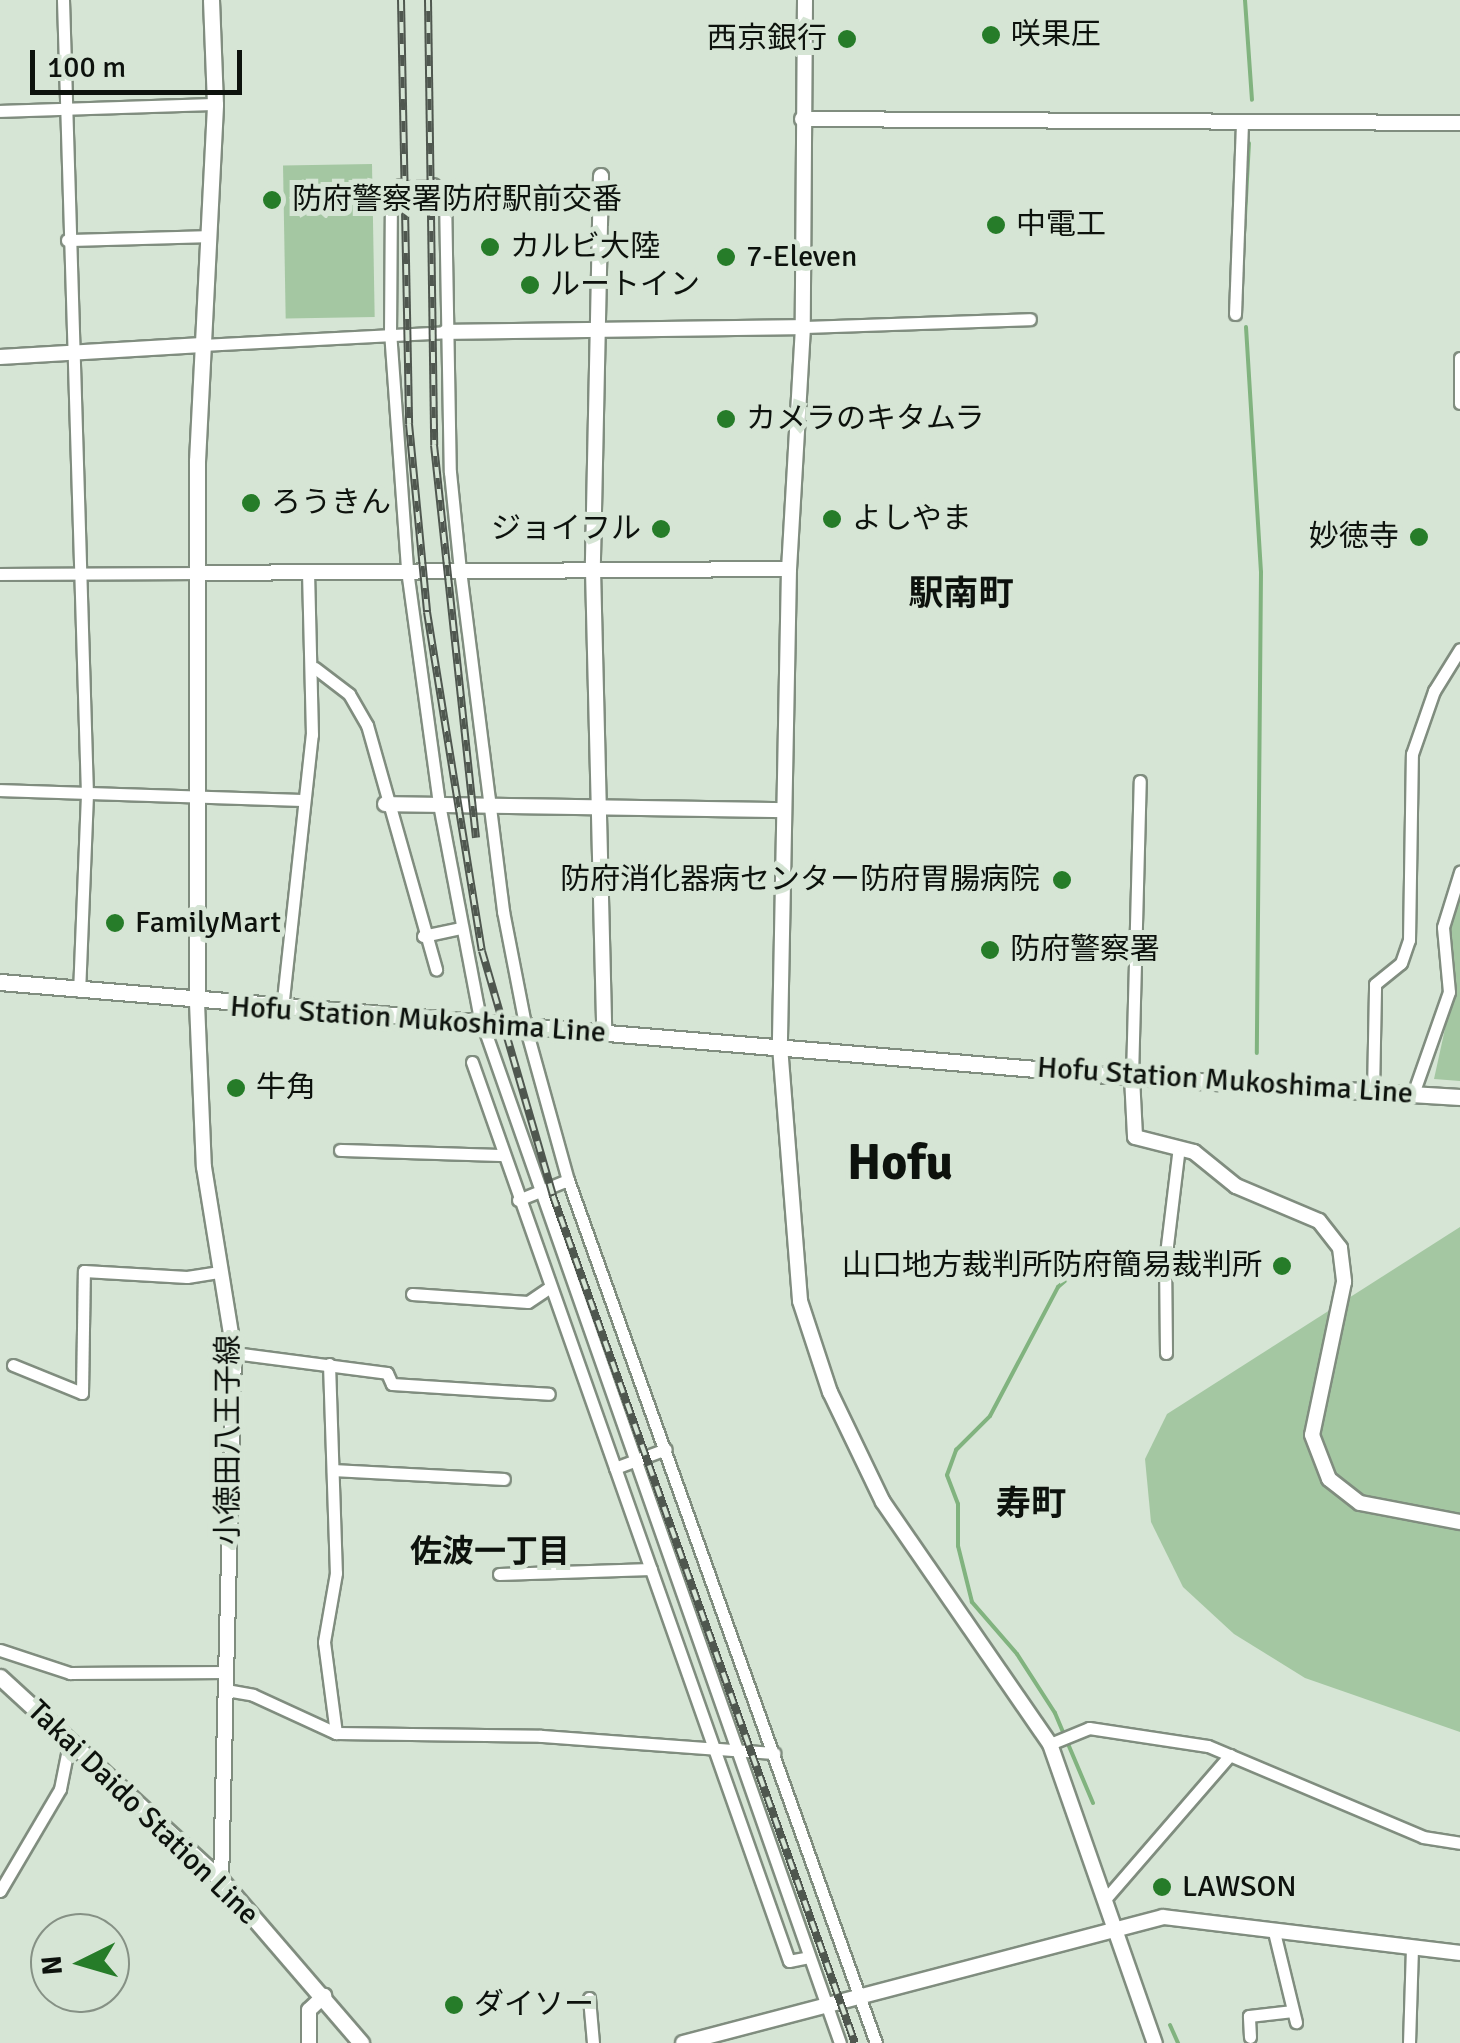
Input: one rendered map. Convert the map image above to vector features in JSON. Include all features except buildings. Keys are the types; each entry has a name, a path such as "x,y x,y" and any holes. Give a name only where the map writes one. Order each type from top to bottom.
{"main road":[{"name":"Hofu Station Mukoshima Line","path":"211,0 216,104 202,345 197,1003 780,1046 1132,1077 1460,1097"},
{"path":"0,982 197,1003"},
{"name":"Takai Daido Station Line","path":"0,1676 221,1880 361,2043"}],"street":[{"path":"63,0 69,353 87,794 79,991"},
{"path":"805,0 804,326 789,569 782,810 780,1046 794,1258 824,1377 883,1502 1050,1744 1107,1897 1155,2043"},
{"path":"0,112 216,104"},
{"path":"802,119 1460,123"},
{"path":"1234,314 1242,122"},
{"path":"602,176 593,570 604,1034"},
{"path":"400,184 390,192 390,331 407,570 440,804 461,928 484,1026 504,1097 840,2043"},
{"path":"433,184 445,196 446,332 460,570 489,805 526,1029 568,1180 876,2043"},
{"path":"67,240 207,236"},
{"path":"0,357 390,331 1030,319"},
{"path":"1460,358 1460,404"},
{"path":"0,574 789,569"},
{"path":"282,1009 315,668 308,570"},
{"path":"1373,1093 1375,984 1401,963 1409,940 1412,754 1434,691 1460,650"},
{"path":"315,668 360,709 423,936 436,969"},
{"path":"1140,781 1132,1077 1136,1136 1179,1146 1236,1186 1320,1221 1340,1248 1344,1282 1312,1435 1329,1479 1360,1503 1460,1522"},
{"path":"0,790 304,800"},
{"path":"386,804 782,810"},
{"path":"1413,1094 1449,992 1443,927 1460,872"},
{"path":"423,936 461,928"},
{"name":"小徳田八王子線","path":"197,1003 199,1116 234,1354 221,1880"},
{"path":"472,1062 790,1961 809,1957"},
{"path":"485,1104 504,1097"},
{"path":"1166,1353 1164,1262 1179,1146"},
{"path":"340,1150 502,1155"},
{"path":"518,1200 568,1180"},
{"path":"12,1365 82,1393 84,1271 187,1277 220,1272"},
{"path":"412,1294 528,1302 550,1287"},
{"path":"234,1354 387,1373 392,1384 548,1394"},
{"path":"329,1364 336,1572 324,1642 336,1733"},
{"path":"615,1468 666,1450"},
{"path":"332,1470 504,1479"},
{"path":"499,1574 650,1569"},
{"path":"0,1650 70,1673 226,1672"},
{"path":"226,1690 253,1695 336,1733 714,1745 774,1753"},
{"path":"1050,1744 1088,1728 1160,1734 1230,1755 1423,1837 1460,1843"},
{"path":"0,1891 60,1789 70,1739"},
{"path":"1107,1897 1230,1755"},
{"path":"682,2043 738,2036 826,2005 1114,1925 1163,1916 1460,1952"},
{"path":"1250,2037 1249,2016 1294,2016 1274,1932"},
{"path":"1409,2043 1412,1948"},
{"path":"309,2043 309,2010 324,1996"},
{"path":"589,1998 593,2043"}],"green space":[{"path":"372,164 375,317 286,319 283,166"},
{"path":"1460,886 1460,1081 1434,1079 1455,983 1449,918"},
{"path":"1460,1227 1460,1732 1305,1678 1234,1634 1183,1587 1151,1522 1145,1459 1167,1414"}],"waterway":[{"path":"1245,0 1252,100"},
{"path":"1243,253 1249,143"},
{"path":"1246,327 1261,572 1257,1053"},
{"path":"1093,1803 1055,1713 1017,1654 972,1602 958,1546 958,1504 947,1475 956,1450 990,1416 1058,1287 1081,1267 1133,1249"},
{"path":"1170,2025 1178,2043"}],"tunnel":[{"path":"400,185 433,184"}],"railway":[{"path":"401,0 409,424 427,612 482,951 553,1196 855,2043"},
{"path":"428,0 434,445 476,838"}],"place":[{"name":"咲果圧","path":"991,35"},
{"name":"西京銀行","path":"847,39"},
{"name":"防府警察署防府駅前交番","path":"272,200"},
{"name":"中電工","path":"996,225"},
{"name":"カルビ大陸","path":"490,247"},
{"name":"7-Eleven","path":"726,257"},
{"name":"ルートイン","path":"530,285"},
{"name":"カメラのキタムラ","path":"726,419"},
{"name":"ろうきん","path":"251,503"},
{"name":"よしやま","path":"832,519"},
{"name":"ジョイフル","path":"661,529"},
{"name":"妙徳寺","path":"1419,537"},
{"name":"防府消化器病センター防府胃腸病院","path":"1062,880"},
{"name":"FamilyMart","path":"115,923"},
{"name":"防府警察署","path":"990,950"},
{"name":"牛角","path":"236,1088"},
{"name":"山口地方裁判所防府簡易裁判所","path":"1282,1266"},
{"name":"LAWSON","path":"1162,1887"},
{"name":"ダイソー","path":"454,2005"}],"district":[{"name":"駅南町","path":"961,594"},
{"name":"Hofu","path":"900,1164"},
{"name":"寿町","path":"1031,1504"},
{"name":"佐波一丁目","path":"490,1552"}]}
